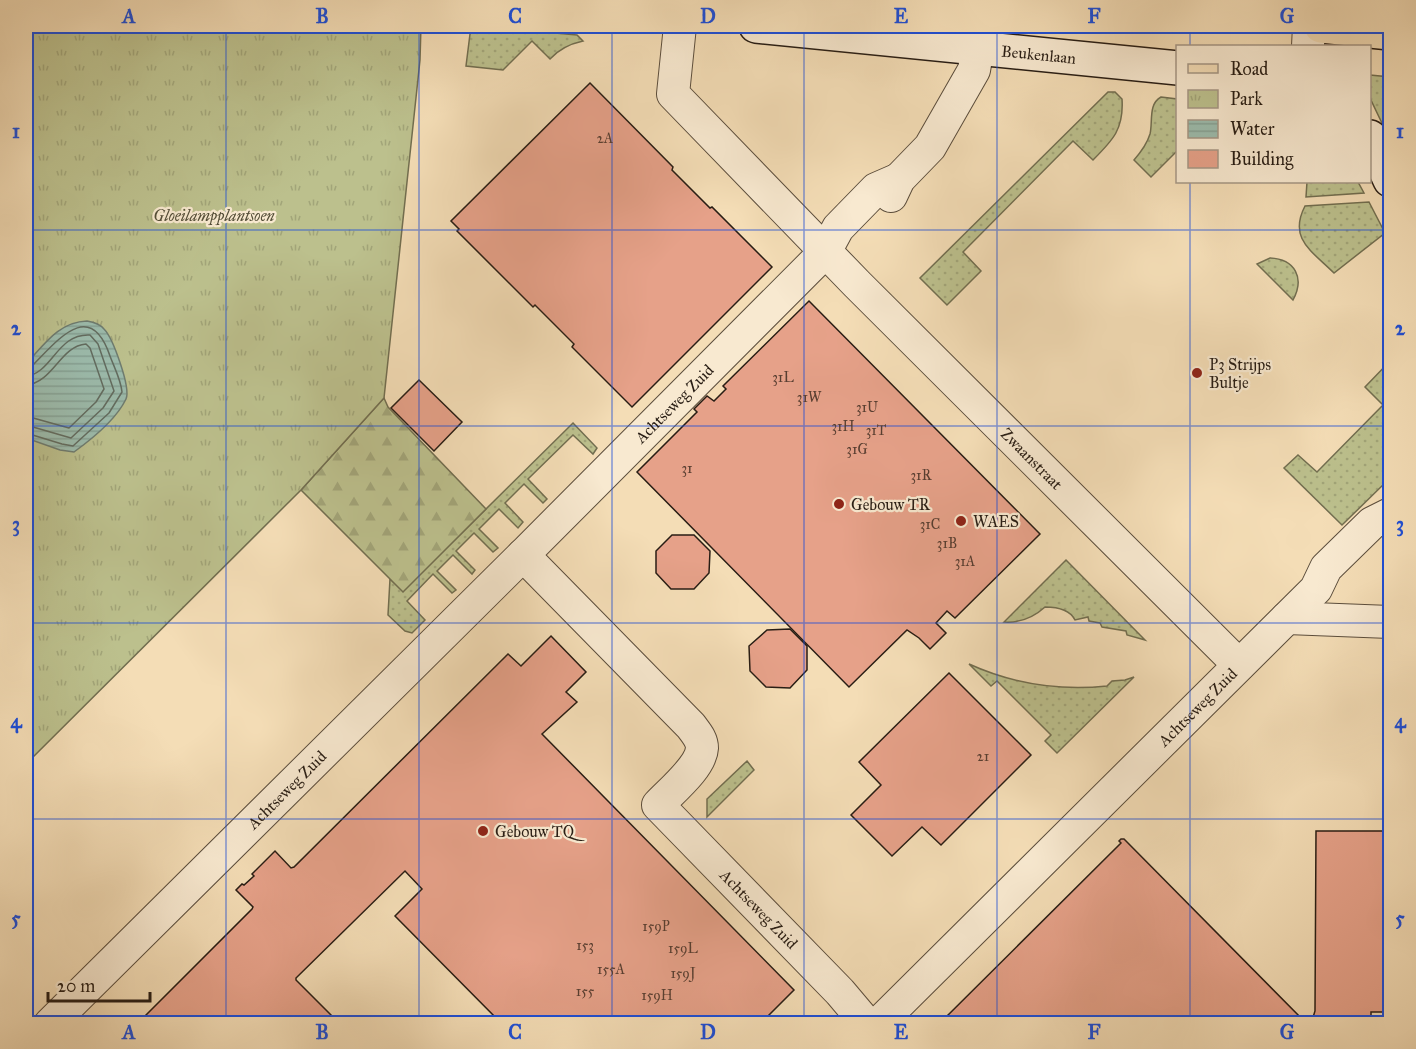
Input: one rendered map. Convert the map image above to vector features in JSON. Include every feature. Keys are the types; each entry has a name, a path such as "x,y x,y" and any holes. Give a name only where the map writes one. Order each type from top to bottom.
{"main road":[{"path":"1322,26 1390,33"}],"street":[{"path":"680,26 673,94 825,252"},
{"name":"Beukenlaan","path":"756,26 1176,68"},
{"path":"1308,45 1309,26"},
{"name":"Achtseweg Zuid","path":"50,1023 523,555 825,252 838,228 876,189 899,179 930,147 974,70 978,47"},
{"path":"1371,139 1390,180"},
{"name":"Zwaanstraat","path":"825,252 1239,665"},
{"name":"Achtseweg Zuid","path":"523,555 691,726 700,740 702,747 700,757 692,769 658,805 840,992 867,1023"},
{"name":"Achtseweg Zuid","path":"878,1023 1316,589"},
{"path":"1287,618 1390,622"}],"green space":[{"name":"Gloeilampplantsoen","path":"26,26 421,26 420,60 384,398 301,490 26,764"},
{"path":"479,26 577,35 583,41 565,47 550,59 532,41 503,70 466,66 470,34"},
{"path":"1371,75 1390,77 1390,140 1371,100"},
{"path":"1108,92 1115,92 1122,99 1119,126 1111,140 1093,160 1073,141 963,252 981,271 947,305 920,278"},
{"path":"1161,97 1176,99 1176,152 1151,177 1134,160 1149,138 1154,104"},
{"path":"1307,183 1359,183 1364,193 1306,197"},
{"path":"1369,202 1385,233 1334,273 1311,251 1301,236 1300,217 1305,206"},
{"path":"1270,258 1286,262 1295,271 1298,284 1293,300 1257,264"},
{"path":"1390,361 1390,429 1385,483 1342,525 1284,468 1298,455 1317,472 1383,405 1365,387"},
{"path":"384,398 388,407 486,509 403,592 301,490"},
{"path":"573,423 597,448 593,454 573,435 528,479 547,499 543,503 524,484 505,503 523,522 518,528 499,509 479,529 498,548 493,552 474,533 456,551 475,570 472,574 453,555 437,571 456,590 452,593 433,574 407,601 425,620 412,633 405,631 388,615 390,579 403,591"},
{"path":"1066,560 1145,640 1127,635 1126,631 1102,627 1100,623 1089,621 1088,617 1075,620 1066,611 1054,608 1045,607 1031,617 1015,622 1004,622"},
{"path":"969,664 1002,677 1053,687 1107,686 1112,681 1134,677 1057,753 1045,741 1051,735 997,681 991,686"},
{"path":"747,761 754,770 707,817 707,799"}],"water":[{"path":"87,321 102,327 112,342 126,385 126,399 122,407 110,422 74,452 60,450 26,438 26,364 60,330 77,322"}],"building":[{"path":"590,83 673,167 672,170 772,267 632,407 572,347 574,344 535,305 533,307 457,231 459,229 451,221"},
{"name":"Gebouw TR","path":"809,301 1040,534 955,618 947,611 936,623 946,633 930,649 907,630 849,687 637,472 697,412 694,409 707,396 714,401 726,389 723,386"},
{"path":"419,380 462,422 434,451 391,408"},
{"path":"672,535 694,535 710,551 709,573 694,589 671,589 656,573 656,551"},
{"path":"790,629 807,646 807,670 790,688 766,687 750,671 749,646 767,630"},
{"name":"Gebouw TQ","path":"551,636 586,672 566,692 577,702 542,734 794,990 760,1024 502,1024 395,916 422,889 405,871 296,978 340,1024 137,1024 252,909 253,907 236,890 254,876 252,874 275,851 291,868 294,867 508,654 521,666"},
{"path":"949,673 1031,755 941,845 922,827 892,856 851,815 881,785 859,762"},
{"path":"1316,831 1390,831 1390,1012 1371,1012 1371,1024 1311,1024 1315,1011"},
{"path":"1124,839 1307,1024 939,1024 1121,843 1119,841"}],"place":[{"name":"P3 Strijps Bultje","path":"1197,373"},
{"name":"Gebouw TR","path":"839,504"},
{"name":"WAES","path":"961,521"},
{"name":"Gebouw TQ","path":"483,831"}]}
